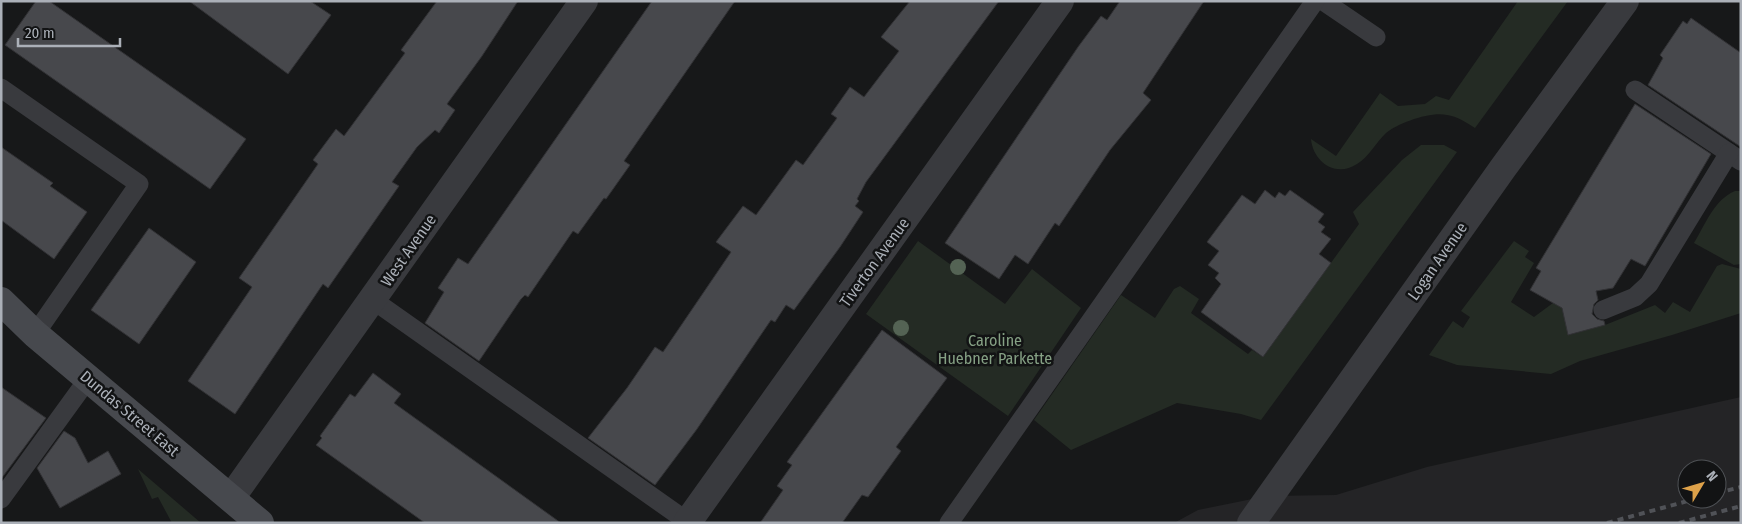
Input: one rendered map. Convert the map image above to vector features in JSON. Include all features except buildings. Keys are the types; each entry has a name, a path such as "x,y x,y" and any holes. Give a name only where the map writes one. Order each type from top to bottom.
{"street":[{"name":"West Avenue","path":"231,498 584,1"},
{"name":"Tiverton Avenue","path":"688,523 1060,1"},
{"name":"Logan Avenue","path":"1251,523 1503,168 1625,1"},
{"name":"Dundas Street East","path":"1,301 35,334 260,523"}],"lane":[{"path":"949,523 1315,1"},
{"path":"1324,1 1376,37"},
{"path":"1,88 139,184 35,334"},
{"path":"1603,310 1635,298 1649,284 1735,157 1635,90"},
{"path":"373,300 688,523"},
{"path":"1,499 88,379"}],"shaded area":[{"path":"1741,397 1741,523 1174,523 1198,510 1267,496 1336,495 1427,467"}],"green space":[{"path":"1518,1 1568,1 1475,128 1451,116 1440,114 1424,116 1391,129 1365,157 1349,168 1334,168 1321,161 1316,155 1311,139 1336,156 1380,93 1398,106 1425,104 1436,96 1449,100"},
{"path":"1421,145 1444,145 1457,152 1261,420 1241,414 1177,403 1071,450 1034,420 1121,295 1155,318 1174,289 1180,286 1199,299 1191,313 1248,354 1252,350 1263,357 1359,224 1353,212 1402,160"},
{"path":"1735,191 1741,191 1741,264 1734,265 1694,243 1716,206 1721,200"},
{"name":"Caroline Huebner Parkette","path":"918,241 1005,304 1032,269 1081,308 1008,416 866,314"},
{"path":"1514,241 1529,251 1525,257 1534,263 1511,302 1534,317 1553,303 1561,305 1569,335 1605,325 1655,305 1665,313 1673,302 1690,312 1717,266 1722,264 1741,269 1741,313 1580,361 1551,374 1457,365 1429,355 1453,321 1463,328 1470,317 1461,311"},
{"path":"138,469 201,523 172,523 158,497 152,499"}],"railway":[{"path":"1727,490 1741,487"},
{"path":"1607,523 1677,504"},
{"path":"1679,523 1741,506"}]}
